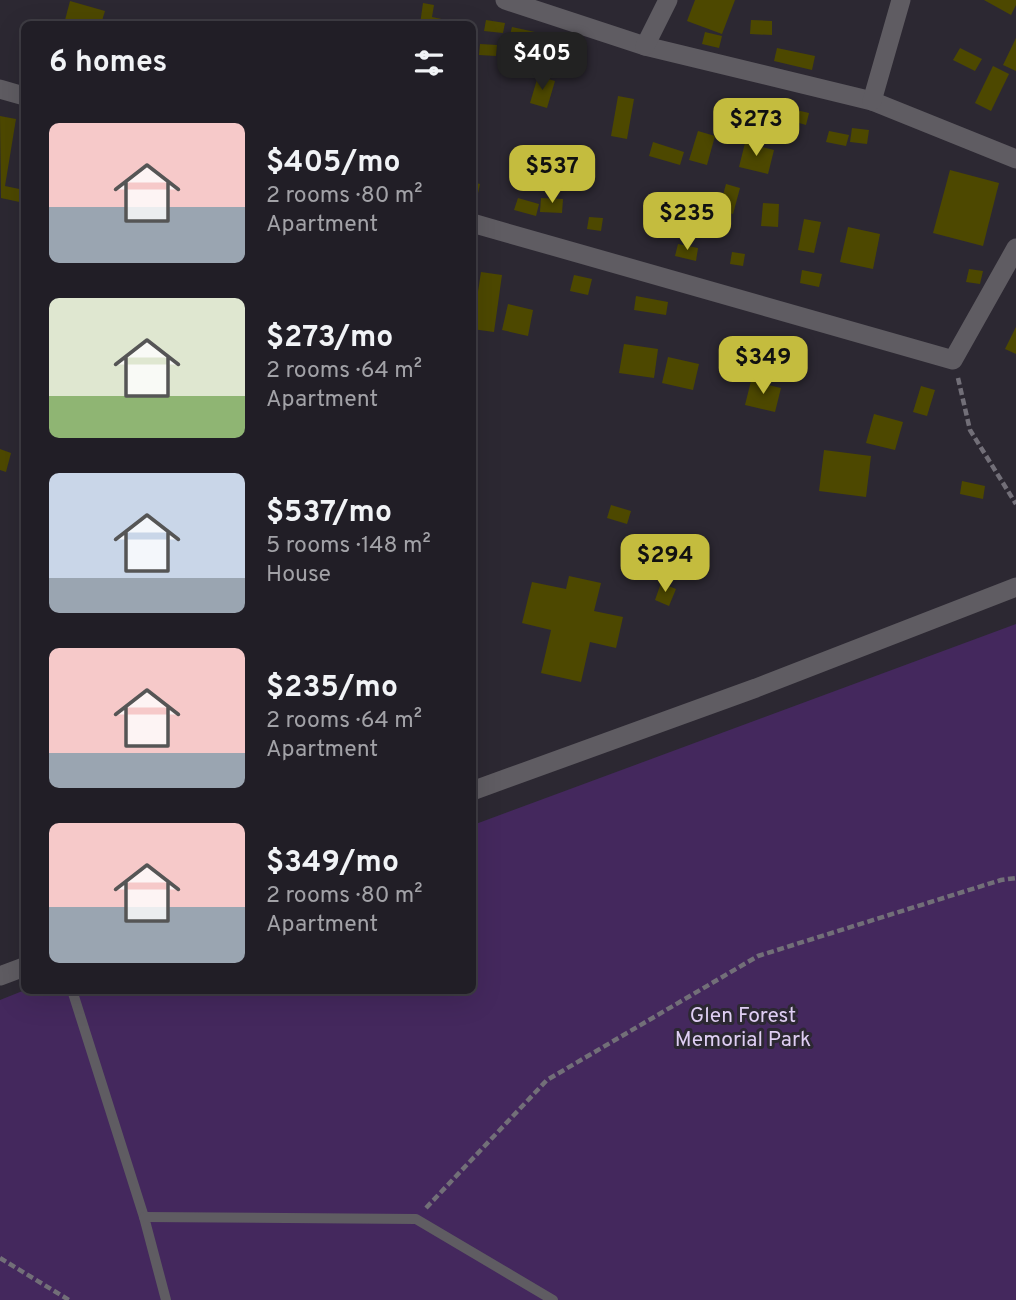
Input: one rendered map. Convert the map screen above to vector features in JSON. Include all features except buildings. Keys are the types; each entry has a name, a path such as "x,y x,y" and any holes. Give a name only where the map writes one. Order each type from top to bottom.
{"street":[{"path":"505,0 645,46 872,101 1016,159"},
{"path":"645,46 668,0"},
{"path":"872,101 901,0"},
{"path":"0,89 21,95"},
{"path":"476,224 953,360 1016,248"},
{"path":"476,790 756,688 1016,587"},
{"path":"0,976 21,968"}],"lane":[{"path":"73,994 144,1217 166,1300"},
{"path":"144,1217 416,1219 553,1300"}],"path":[{"path":"953,360 970,430 1016,504"},
{"path":"416,1219 547,1080 758,956 1001,880 1016,878"},
{"path":"0,1258 69,1300"}],"green space":[{"name":"Glen Forest Memorial Park","path":"1016,624 1016,1300 0,1300 0,1000 21,992 21,994 476,994 476,824"}]}
